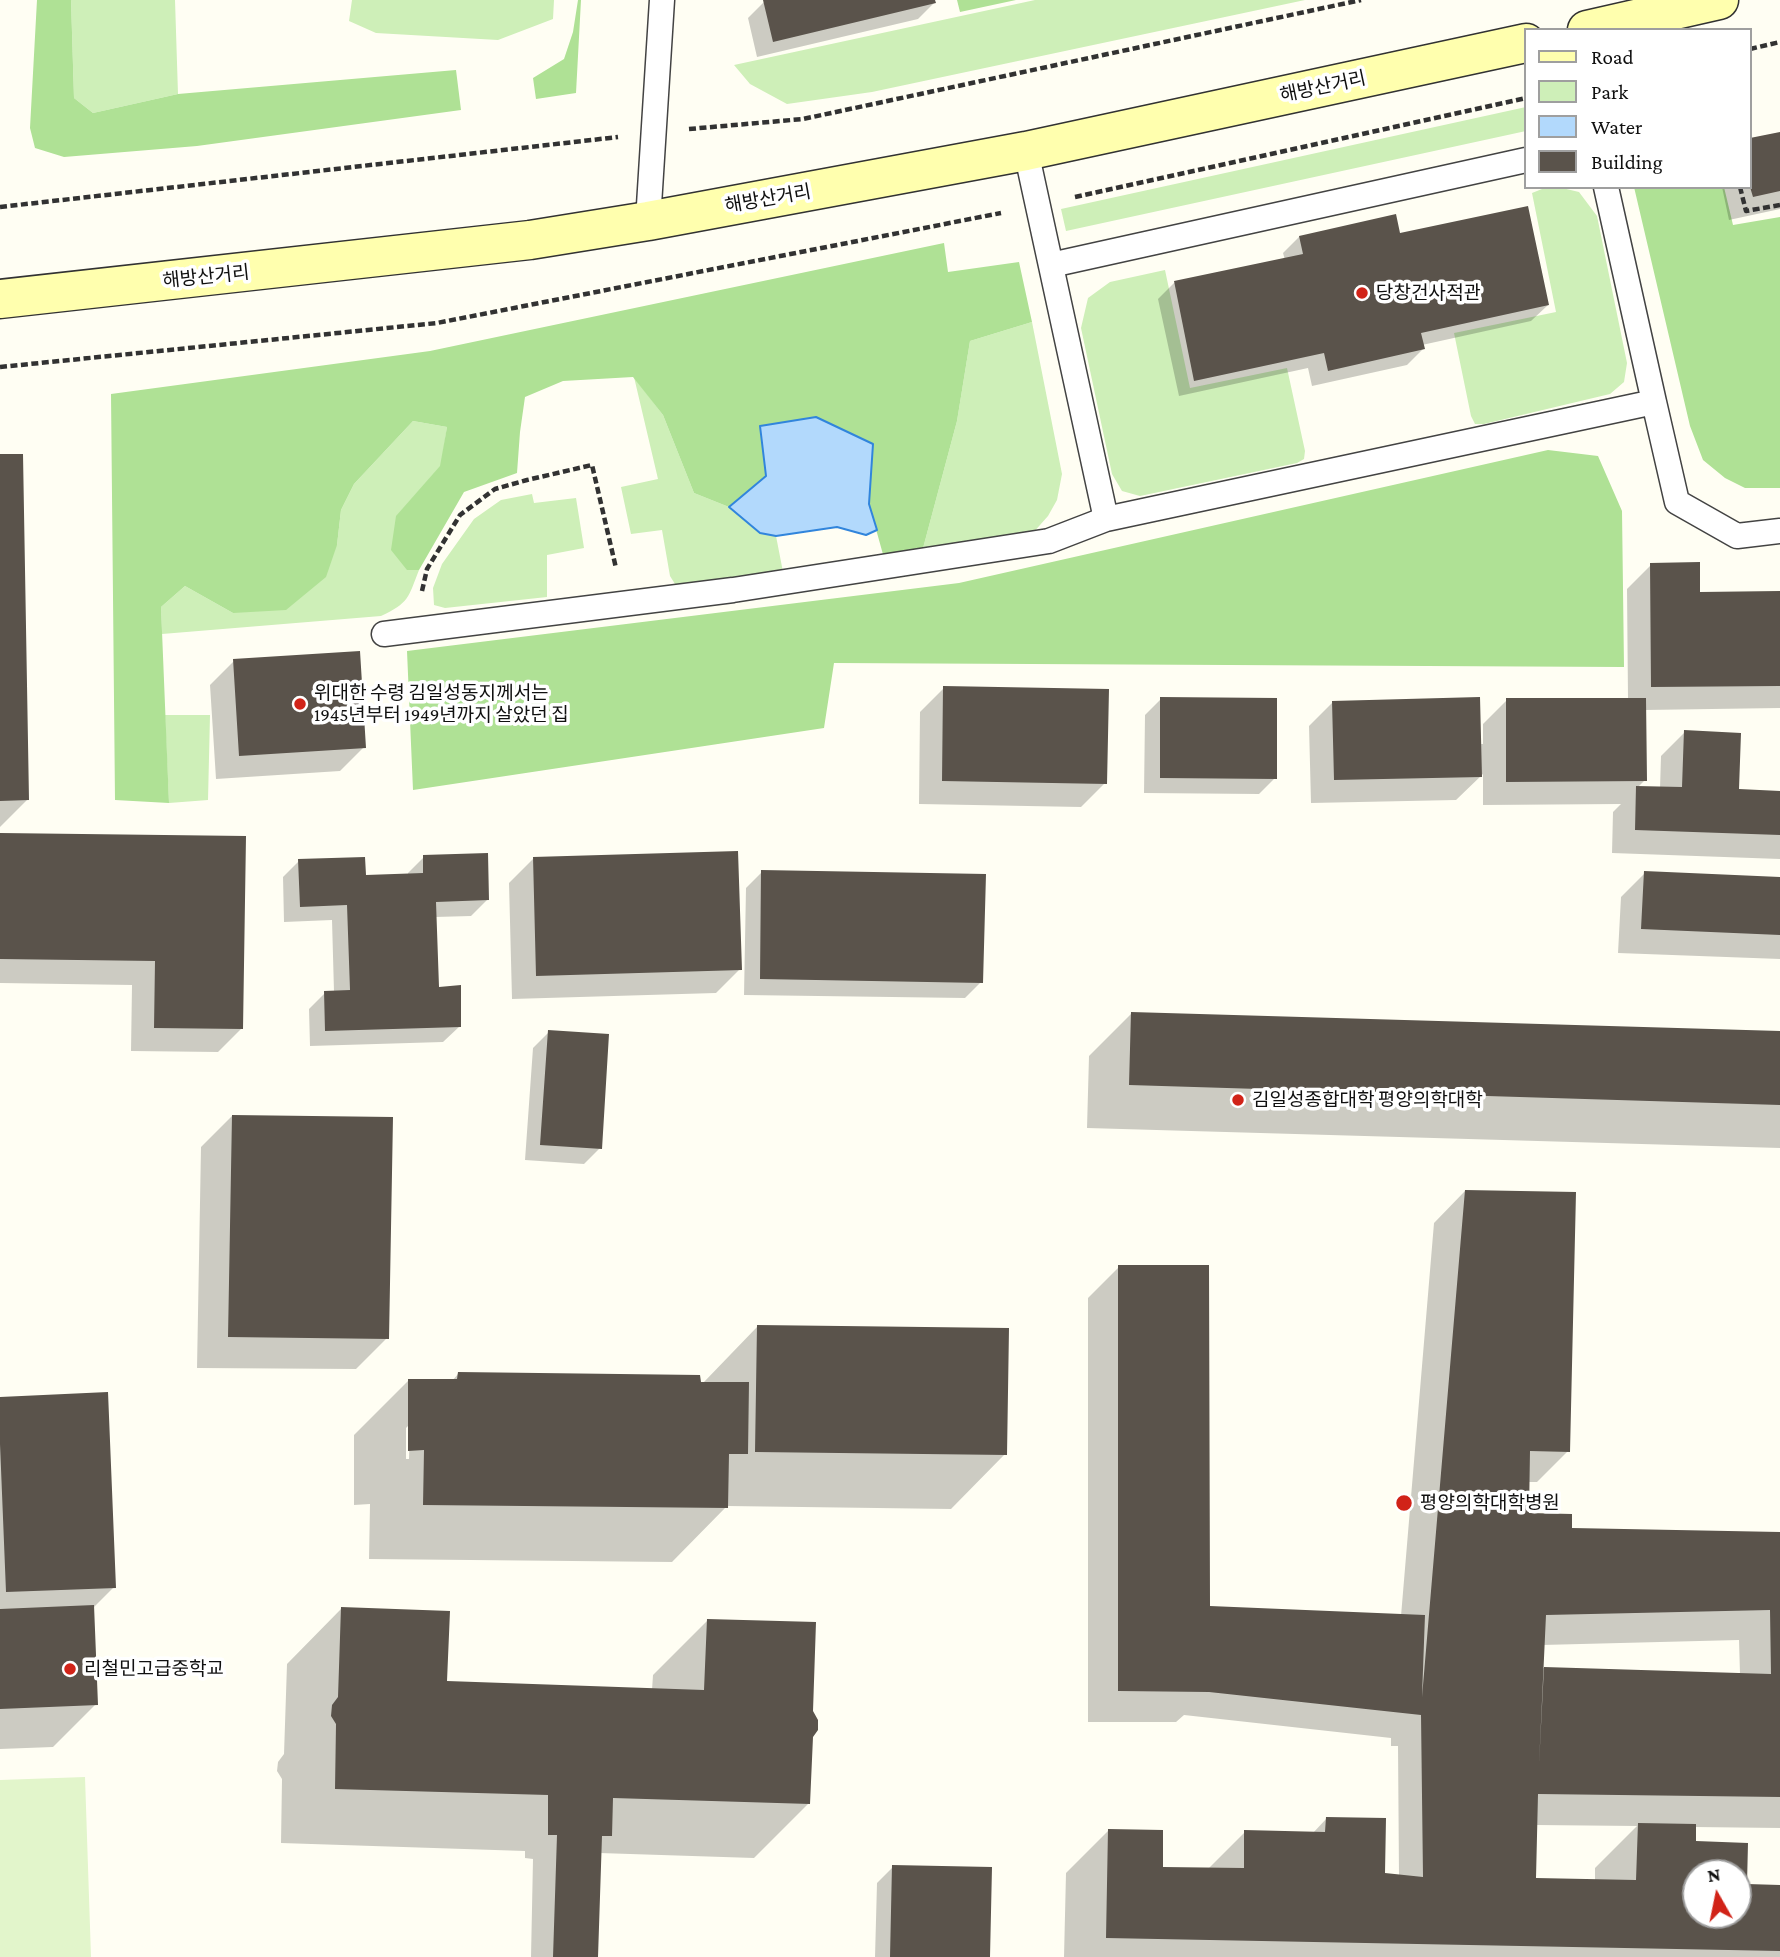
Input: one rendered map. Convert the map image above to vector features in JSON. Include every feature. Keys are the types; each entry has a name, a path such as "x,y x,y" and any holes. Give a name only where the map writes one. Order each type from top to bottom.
{"main road":[{"path":"1596,28 1719,0"},
{"name":"해방산거리","path":"0,299 530,240 648,221 1027,151 1524,43"}],"lane":[{"path":"648,221 662,0"},
{"path":"1027,151 1106,519"},
{"path":"1051,265 1524,160"},
{"path":"1606,189 1677,502 1737,536 1780,531"},
{"path":"384,634 733,590 1048,541 1106,519 1654,402"}],"path":[{"path":"1752,49 1780,42"},
{"path":"0,367 437,323 1038,205 1524,98"},
{"path":"1740,189 1746,211 1780,205"},
{"path":"414,630 427,569 460,515 495,489 592,465 609,542"}],"green space":[{"path":"37,0 71,0 74,98 93,113 178,94 456,70 461,110 197,146 64,157 35,148 30,128"},
{"path":"71,0 175,0 178,94 93,113 74,98"},
{"path":"352,0 554,0 553,19 498,40 376,33 349,21"},
{"path":"578,0 581,0 576,93 536,99 533,78 564,59 573,32"},
{"path":"957,0 1016,0 960,12"},
{"path":"1035,0 1305,0 872,92 787,104 750,84 734,65"},
{"path":"1524,107 1524,131 1066,231 1061,209"},
{"path":"1542,189 1579,192 1597,216 1627,363 1624,382 1610,394 1475,424 1454,333 1556,312 1532,193"},
{"path":"1634,189 1724,189 1733,225 1780,217 1780,488 1745,488 1725,478 1703,460 1690,426"},
{"path":"944,243 948,272 1019,262 1032,322 970,341 957,421 922,552 884,558 869,504 873,444 766,476 729,507 694,493 663,415 633,377 563,381 525,397 517,473 464,492 419,570 407,570 391,550 396,516 440,466 447,427 413,421 354,484 341,510 337,545 326,577 286,610 233,613 185,586 161,607 169,803 115,800 111,394 430,351"},
{"path":"1165,270 1190,388 1287,368 1305,451 1304,459 1297,463 1140,496 1122,491 1112,474 1081,328 1088,298 1110,282"},
{"path":"1032,322 1062,474 1057,500 1048,516 1032,534 922,552 957,421 970,341"},
{"path":"634,377 663,415 694,493 729,507 760,533 776,536 783,572 687,586 675,584 670,576 662,530 631,534 621,487 658,479"},
{"path":"413,421 447,427 441,466 396,517 407,569 419,570 410,593 402,603 381,616 162,634 161,607 185,586 233,613 337,545 341,510 354,484"},
{"path":"1548,450 1598,456 1622,511 1624,667 834,663 824,728 413,790 407,651 959,583"},
{"path":"532,494 534,503 576,498 584,548 547,555 547,597 445,608 434,605 433,588 442,564 474,519 501,500"},
{"path":"165,715 210,715 208,800 169,803"},
{"path":"85,1777 91,1957 0,1957 0,1780"}],"water":[{"path":"816,417 873,444 869,504 877,530 866,535 837,527 776,536 760,533 729,507 766,476 760,426"}],"building":[{"path":"763,0 935,0 936,3 773,42"},
{"path":"1780,132 1780,191 1753,197 1751,189 1752,138"},
{"name":"당창건사적관","path":"1528,206 1549,305 1421,333 1425,349 1328,371 1324,353 1194,381 1174,281 1303,254 1299,236 1396,214 1400,233"},
{"path":"0,454 23,454 29,800 0,801"},
{"path":"1700,562 1700,592 1780,591 1780,686 1651,687 1650,563"},
{"name":"위대한 수령 김일성동지께서는 1945년부터 1949년까지 살았던 집","path":"360,651 366,748 239,756 233,659"},
{"path":"943,686 1109,689 1107,784 942,781"},
{"path":"1160,697 1277,698 1277,779 1160,778"},
{"path":"1480,697 1482,777 1334,780 1332,701"},
{"path":"1506,698 1646,698 1647,781 1506,782"},
{"path":"1684,730 1741,733 1739,789 1780,791 1780,835 1635,830 1636,786 1682,787"},
{"path":"0,833 246,836 243,1029 154,1028 155,961 0,959"},
{"path":"738,851 742,970 536,976 533,857"},
{"path":"488,853 489,900 436,902 439,987 461,985 461,1027 325,1031 324,991 350,990 347,905 300,907 298,859 365,857 366,875 423,873 423,855"},
{"path":"761,870 986,874 983,983 760,979"},
{"path":"1644,871 1780,877 1780,935 1641,929"},
{"path":"1131,1012 1780,1031 1780,1105 1129,1085"},
{"path":"548,1030 609,1034 602,1149 540,1145"},
{"path":"232,1115 393,1117 389,1339 228,1337"},
{"path":"1465,1190 1576,1192 1570,1452 1530,1451 1529,1513 1572,1514 1572,1528 1780,1532 1780,1797 1538,1794 1536,1878 1636,1880 1638,1823 1696,1824 1696,1841 1748,1843 1748,1859 1682,1859 1682,1929 1752,1929 1752,1884 1780,1885 1780,1951 1106,1938 1108,1829 1163,1830 1163,1867 1244,1868 1244,1830 1325,1832 1326,1817 1386,1818 1385,1873 1423,1877 1421,1715 1209,1692 1118,1691 1118,1265 1209,1265 1210,1606 1425,1615 1422,1697","holes":["1770,1610 1771,1674 1544,1667 1539,1765 1546,1615"]},
{"path":"757,1325 1009,1328 1007,1455 755,1452"},
{"path":"458,1372 700,1375 701,1382 749,1382 748,1454 729,1454 728,1508 423,1505 424,1450 408,1451 408,1379 457,1379"},
{"path":"108,1392 116,1588 6,1592 0,1397"},
{"path":"94,1605 98,1705 0,1709 0,1609"},
{"path":"341,1607 450,1611 447,1681 704,1690 707,1619 816,1622 813,1711 818,1720 818,1730 813,1737 810,1804 613,1798 612,1836 602,1836 598,1957 553,1957 557,1835 548,1835 548,1795 335,1789 336,1724 331,1716 332,1705 338,1697"},
{"path":"892,1865 992,1867 990,1957 890,1957"}],"place":[{"name":"당창건사적관","path":"1362,293"},
{"name":"위대한 수령 김일성동지께서는 1945년부터 1949년까지 살았던 집","path":"300,704"},
{"name":"김일성종합대학 평양의학대학","path":"1238,1100"},
{"name":"평양의학대학병원","path":"1404,1503"},
{"name":"리철민고급중학교","path":"70,1669"}]}
